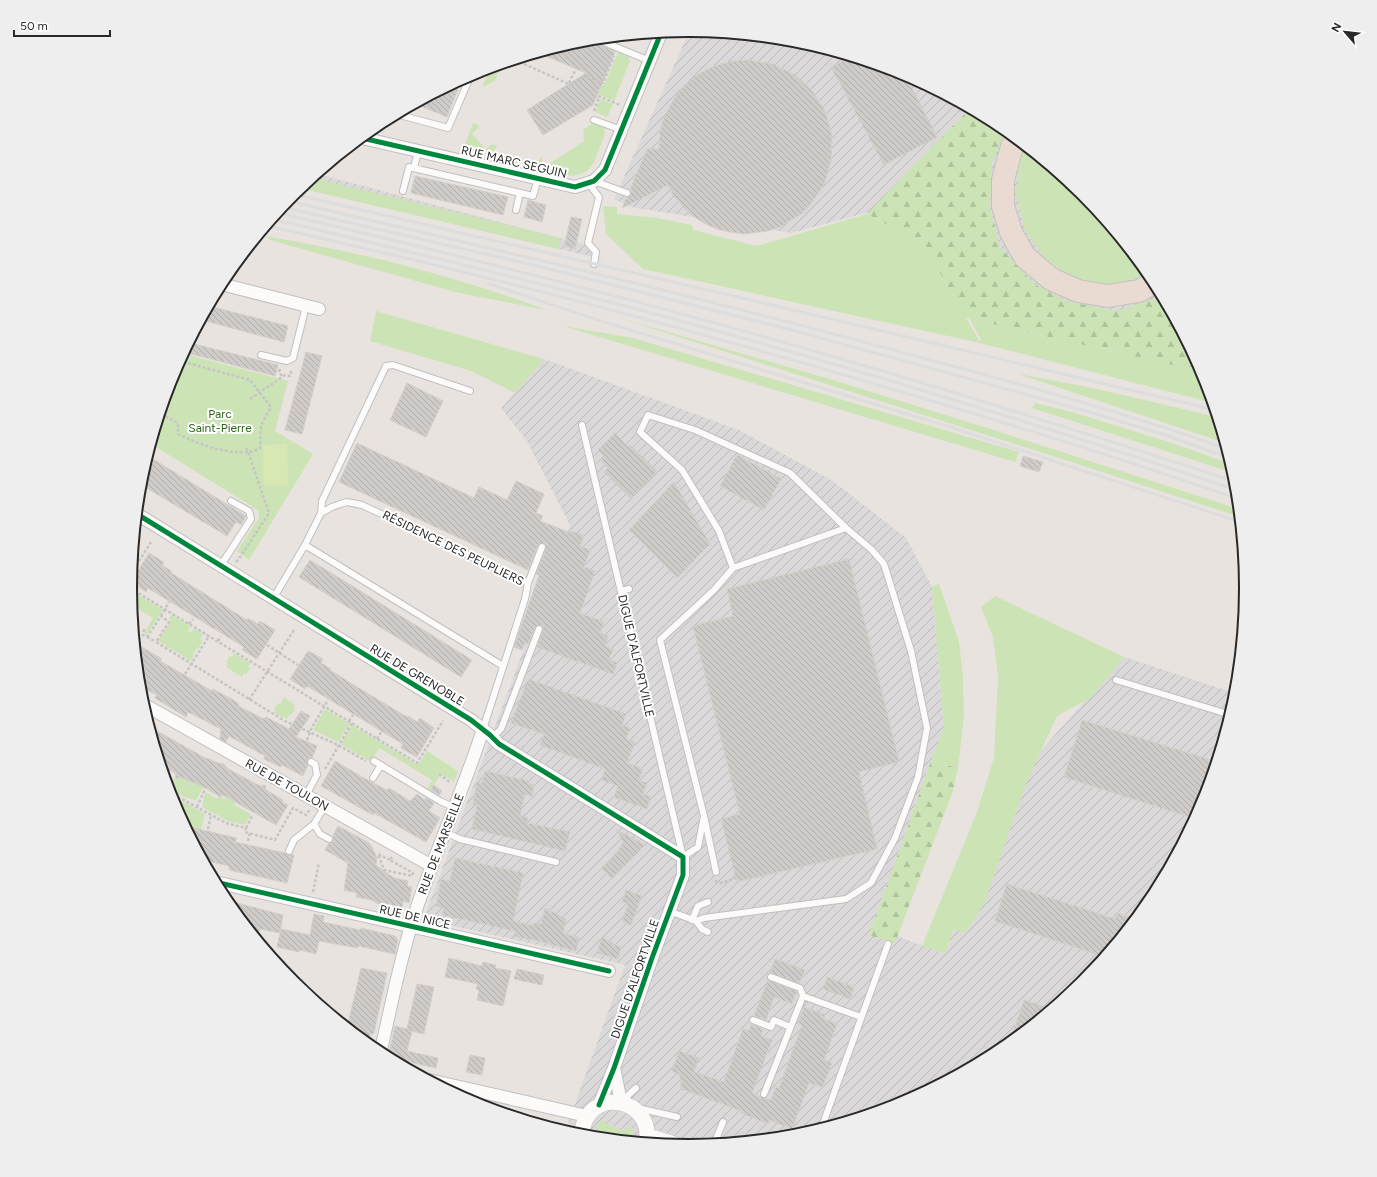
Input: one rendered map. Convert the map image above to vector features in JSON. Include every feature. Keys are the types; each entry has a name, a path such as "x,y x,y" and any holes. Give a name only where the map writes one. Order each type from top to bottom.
{"highway":[{"path":"1014,144 1003,180 1003,206 1011,232 1025,257 1051,279 1078,291 1108,296 1139,291 1149,285"}],"street":[{"path":"591,182 605,170 660,38"},
{"name":"RUE MARC SEGUIN","path":"369,140 576,187 591,182"},
{"path":"228,286 319,309"},
{"name":"RUE DE GRENOBLE","path":"142,517 488,733 500,744 683,857"},
{"name":"RUE DE TOULON","path":"151,708 432,866"},
{"name":"RUE DE MARSEILLE","path":"382,1047 411,926 445,832 488,733"},
{"name":"DIGUE D'ALFORTVILLE","path":"599,1106 683,875 683,857"},
{"name":"RUE DE NICE","path":"223,884 609,971"},
{"path":"614,1068 621,1102"},
{"path":"448,1084 587,1116"},
{"path":"582,1129 587,1116 592,1110 599,1106 613,1102 621,1102 638,1112 643,1119 647,1128 646,1138"}],"lane":[{"path":"607,44 650,61"},
{"path":"406,115 448,128 467,84"},
{"path":"594,120 622,130"},
{"path":"414,168 418,151"},
{"path":"403,191 409,167 534,196 538,178"},
{"path":"591,182 627,193"},
{"path":"591,182 598,197 588,242 596,252 594,264"},
{"path":"516,210 520,193"},
{"path":"261,355 287,361 293,358 306,306"},
{"path":"273,599 305,545 321,513 322,501 386,366 393,365 470,391"},
{"path":"694,920 846,899 871,883 895,838 918,777 928,728 910,651 884,564 872,550 846,528 790,473 695,430 648,415 640,432 682,470 719,531 733,568"},
{"name":"DIGUE D'ALFORTVILLE","path":"582,425 683,857"},
{"path":"221,566 251,519 248,511 231,501"},
{"name":"RÉSIDENCE DES PEUPLIERS","path":"321,513 332,507 347,502 362,505 528,583 525,599 491,706 488,733"},
{"path":"716,872 704,816 660,640 714,590 733,568 846,528"},
{"path":"305,545 503,666"},
{"path":"528,583 542,547"},
{"path":"621,591 629,589"},
{"path":"488,733 501,729 539,629"},
{"path":"1116,680 1225,713"},
{"path":"374,761 440,801 455,808"},
{"path":"306,795 317,775 315,764 311,762"},
{"path":"373,778 381,765"},
{"path":"289,851 294,840 314,824 325,806"},
{"path":"683,857 698,847 704,816"},
{"path":"314,824 320,834 330,839"},
{"path":"445,832 460,839 556,862"},
{"path":"694,920 698,906 708,902"},
{"path":"669,911 694,920 702,929 708,932"},
{"path":"823,1123 888,944"},
{"path":"764,1094 803,996 800,988 771,977"},
{"path":"803,996 862,1017"},
{"path":"753,1020 771,1027 774,1020 790,1027"},
{"path":"621,1102 636,1088"},
{"path":"638,1112 642,1109 677,1117"},
{"path":"716,1139 722,1126"}],"path":[{"path":"522,63 571,85 585,76 603,83 618,48"},
{"path":"569,84 575,71"},
{"path":"594,112 598,96 630,109"},
{"path":"164,416 178,423 178,434 218,450 248,452 260,448 261,425 271,407 250,380 186,363"},
{"path":"279,372 283,377"},
{"path":"138,563 151,542"},
{"path":"137,592 417,763 443,721"},
{"path":"147,637 169,602"},
{"path":"156,642 168,622 161,616"},
{"path":"189,624 193,618"},
{"path":"144,629 143,634 147,637 285,721 338,745 370,764 374,761"},
{"path":"249,700 294,630"},
{"path":"185,674 209,636"},
{"path":"218,641 221,636"},
{"path":"267,645 298,665"},
{"path":"307,740 328,700"},
{"path":"327,765 353,715"},
{"path":"377,739 381,732"},
{"path":"197,807 205,789"},
{"path":"178,797 226,823 246,828"},
{"path":"252,816 245,832 275,840 293,808 306,815 309,810"},
{"path":"207,834 211,815"},
{"path":"248,841 250,833"},
{"path":"378,854 390,860 413,873 412,876 384,870 378,854"},
{"path":"313,889 319,863"},
{"path":"721,883 736,878"}],"shaded area":[{"path":"687,37 725,38 760,42 796,48 866,66 900,79 932,94 995,130 1052,174 1078,199 1103,225 1147,282 1183,345 1205,395 980,343 981,339 927,243 873,211 791,233 631,207 614,199"},
{"path":"323,175 583,244 602,259 308,190"},
{"path":"544,359 739,430 833,481 906,538 932,587 944,728 872,927 945,954 954,929 1028,765 1124,657 1230,692 1211,766 1198,800 1183,832 1147,895 1103,952 1052,1003 995,1047 932,1083 900,1098 866,1111 796,1129 725,1139 652,1139 617,1135 567,1126 625,965 428,920 425,915 570,525 527,441 501,408"}],"green space":[{"path":"618,52 628,57 630,61 614,101 597,94 602,85 604,85"},
{"path":"499,70 495,81 482,87 488,75"},
{"path":"600,99 613,104 607,117 595,112"},
{"path":"966,112 1004,137 992,162 990,208 1000,247 1034,284 1066,301 1116,311 1157,298 1183,345 1195,370 966,318 924,245 867,214"},
{"path":"473,123 477,124 479,127 472,134 486,149 492,144 497,146 490,155 534,164 542,157 543,168 584,141 583,130 593,123 604,127 605,134 594,162 588,170 572,176 463,150"},
{"path":"1024,151 1052,174 1078,199 1103,225 1143,276 1104,286 1073,277 1047,262 1025,230 1016,193 1020,158"},
{"path":"319,180 561,238 559,249 308,190"},
{"path":"603,206 617,207 617,214 657,218 692,225 693,230 757,246 867,214 924,245 980,342 981,339 970,319 1195,370 1207,402 980,343 643,269 606,234"},
{"path":"265,236 340,250 414,268 484,288 546,310 455,292 270,240"},
{"path":"376,311 544,359 515,393 471,371 370,341"},
{"path":"613,316 833,380 1000,432 1233,507 1235,515"},
{"path":"563,326 633,338 1019,452 1015,462"},
{"name":"Parc Saint-Pierre","path":"189,355 288,381 275,431 313,454 249,560 237,551 259,518 258,510 156,447 166,411"},
{"path":"1018,374 1093,388 1212,416 1220,441"},
{"path":"1035,403 1057,408 1163,440 1225,462 1227,471 1032,408"},
{"path":"287,444 288,485 264,486 263,445"},
{"path":"939,584 959,642 963,676 964,717 958,768 931,761 944,728 932,587"},
{"path":"137,594 163,610 147,634 144,633 153,618 138,608"},
{"path":"995,596 1124,657 1092,697 1057,716 1027,781 984,904 965,933 954,929 945,954 922,946 977,812 994,758 998,678 993,637 981,607"},
{"path":"172,615 190,626 188,631 191,633 194,628 203,634 200,639 203,641 193,654 194,656 191,661 158,641 171,621 169,619"},
{"path":"234,653 250,663 248,667 250,668 246,675 244,673 242,677 226,667 228,663 226,662"},
{"path":"284,697 295,705 295,709 287,719 274,713 274,709 278,703 280,704"},
{"path":"325,709 350,724 338,742 313,730"},
{"path":"352,725 418,765 427,751 458,771 454,782 441,774 431,789 427,789 432,780 379,748 371,762 341,744"},
{"path":"931,761 958,768 953,791 895,943 869,935"},
{"path":"176,776 193,783 194,781 204,786 196,800 184,797 176,792 172,782"},
{"path":"205,792 217,799 218,796 224,799 225,797 235,802 234,805 251,814 245,825 228,821 202,807"},
{"path":"182,801 205,814 201,830 192,828 180,803"},
{"path":"601,1120 623,1131 632,1126 632,1137 595,1131"}],"building":[{"path":"603,44 603,46 615,52 593,105 543,135 527,110 586,73 546,56"},
{"path":"748,60 772,64 795,75 813,92 826,113 832,137 831,161 824,185 810,205 801,214 780,227 768,231 744,234 717,229 693,216 674,196 668,185 622,208 627,197 631,195 630,190 647,149 659,149 660,131 664,118 677,94 697,75 708,69 734,61"},
{"path":"845,60 866,66 909,83 937,137 884,165 831,67"},
{"path":"459,88 447,117 422,106"},
{"path":"415,176 508,197 503,215 411,193"},
{"path":"528,200 546,205 542,222 524,217"},
{"path":"571,217 582,219 575,249 564,246"},
{"path":"214,307 288,326 284,342 207,321"},
{"path":"194,344 278,365 275,376 190,354"},
{"path":"306,352 322,356 302,434 285,430"},
{"path":"407,383 443,401 426,437 390,420"},
{"path":"615,433 628,447 630,445 657,471 631,499 604,472 608,468 601,461 605,457 598,450"},
{"path":"357,443 474,498 479,487 507,500 516,481 544,494 536,513 543,516 540,521 571,533 572,531 584,536 580,546 590,550 584,567 595,571 580,613 604,622 600,633 608,636 605,646 613,649 609,659 617,663 613,674 537,647 543,630 543,626 540,625 535,627 528,644 525,643 522,650 514,647 539,575 536,574 546,549 545,544 542,543 538,545 528,570 339,482"},
{"path":"737,455 781,479 764,510 720,486"},
{"path":"1023,456 1043,462 1039,472 1020,466"},
{"path":"153,459 246,516 241,525 236,522 227,536 147,488"},
{"path":"674,482 710,544 677,578 629,530"},
{"path":"149,553 164,562 162,565 171,571 171,573 247,620 248,618 258,624 260,621 275,630 257,659 242,650 244,647 148,588 146,592 137,586 137,572"},
{"path":"849,559 899,762 859,772 877,849 737,882 721,819 740,814 693,626 733,616 727,589"},
{"path":"310,560 472,660 461,677 299,577"},
{"path":"140,646 162,659 160,661 212,691 213,689 235,701 239,704 238,706 264,719 266,717 289,729 301,711 310,716 296,737 317,746 312,758 307,760 308,765 303,776 282,765 281,767 264,759 265,756 229,736 226,742 220,739 221,729 188,712 186,717 155,698 157,695 147,690"},
{"path":"308,651 323,659 321,663 357,687 407,717 408,716 417,722 420,718 434,728 417,757 401,748 403,744 307,686 305,689 290,679"},
{"path":"528,679 626,714 622,725 630,728 626,739 635,742 627,763 643,769 639,780 647,783 643,794 651,797 647,809 614,797 618,786 602,780 605,769 540,745 544,734 511,723"},
{"path":"1082,720 1213,761 1190,817 1064,777"},
{"path":"156,730 207,759 224,764 228,769 260,786 265,785 266,790 283,800 282,802 288,805 276,825 223,795 221,797 194,782 193,783 183,778 176,778 175,773 167,769"},
{"path":"335,761 387,790 389,788 410,801 417,794 425,800 426,798 434,803 429,811 440,818 426,842 321,786"},
{"path":"485,771 528,781 527,783 534,785 532,796 525,794 520,815 528,818 527,823 570,832 565,851 472,829 477,806 473,805 477,782 482,783"},
{"path":"434,785 442,791 439,795 431,790"},
{"path":"338,826 369,843 377,858 376,865 394,878 408,881 407,886 412,887 409,903 403,901 402,907 378,904 372,900 356,897 357,893 344,890 348,863 325,850 329,843 333,842 333,836"},
{"path":"192,828 237,838 235,842 285,853 288,855 294,855 287,883 229,870 229,866 210,862"},
{"path":"617,830 645,845 612,879 601,868 618,851 623,842"},
{"path":"455,858 523,873 513,921 533,926 534,923 541,924 545,908 566,919 563,933 579,938 576,951 514,936 515,931 442,915 444,908 436,906 441,879 450,881"},
{"path":"1007,884 1115,919 1117,913 1130,918 1100,955 995,921"},
{"path":"626,890 642,896 631,925 622,921 628,904 622,902"},
{"path":"235,902 283,915 280,933 260,929 259,933"},
{"path":"314,914 324,916 323,922 360,930 361,928 395,936 398,940 395,954 358,946 357,948 319,941 316,954 277,947 281,929 310,935"},
{"path":"602,937 621,948 618,959 597,953"},
{"path":"449,958 482,966 483,962 496,965 495,968 511,971 503,1006 477,1000 479,990 476,989 478,984 445,977"},
{"path":"775,959 805,970 799,983 770,973"},
{"path":"361,968 387,973 374,1033 368,1037 348,1022"},
{"path":"517,969 544,975 542,985 514,979"},
{"path":"827,977 854,987 850,999 823,989"},
{"path":"768,980 796,991 792,1004 774,997 766,1020 754,1016"},
{"path":"417,984 434,987 424,1034 412,1031 407,1051 438,1058 436,1068 405,1061 389,1052 395,1026 407,1029"},
{"path":"1024,1000 1047,1007 1024,1026 1012,1035"},
{"path":"804,1007 825,1015 824,1019 837,1024 824,1060 832,1063 823,1087 809,1083 792,1129 770,1120 768,1124 741,1113 742,1111 681,1089 681,1079 679,1075 672,1070 679,1051 699,1058 694,1072 724,1082 743,1029 749,1031 751,1024 763,1029 761,1036 772,1040 752,1093 771,1100 776,1087 779,1088 802,1025 798,1024"},
{"path":"470,1055 485,1058 482,1075 466,1072"}],"railway":[{"path":"302,196 1210,409"},
{"path":"295,203 597,274 827,332 1067,398 1147,422 1221,447"},
{"path":"290,209 529,264 784,328 1086,411 1162,434 1223,456"},
{"path":"284,214 562,282 704,320 894,374 1229,479"},
{"path":"278,221 532,282 757,342 964,403 1230,488"},
{"path":"272,227 504,282 661,323 817,367 1024,429 1232,497"},
{"path":"489,284 614,325 950,427 1235,520"}],"cycle path":[{"path":"369,140 575,187 594,181 605,170 659,38"},
{"path":"142,517 471,720 499,744 683,857 683,875 652,958 614,1068 599,1105"},
{"path":"223,884 609,971"}]}
